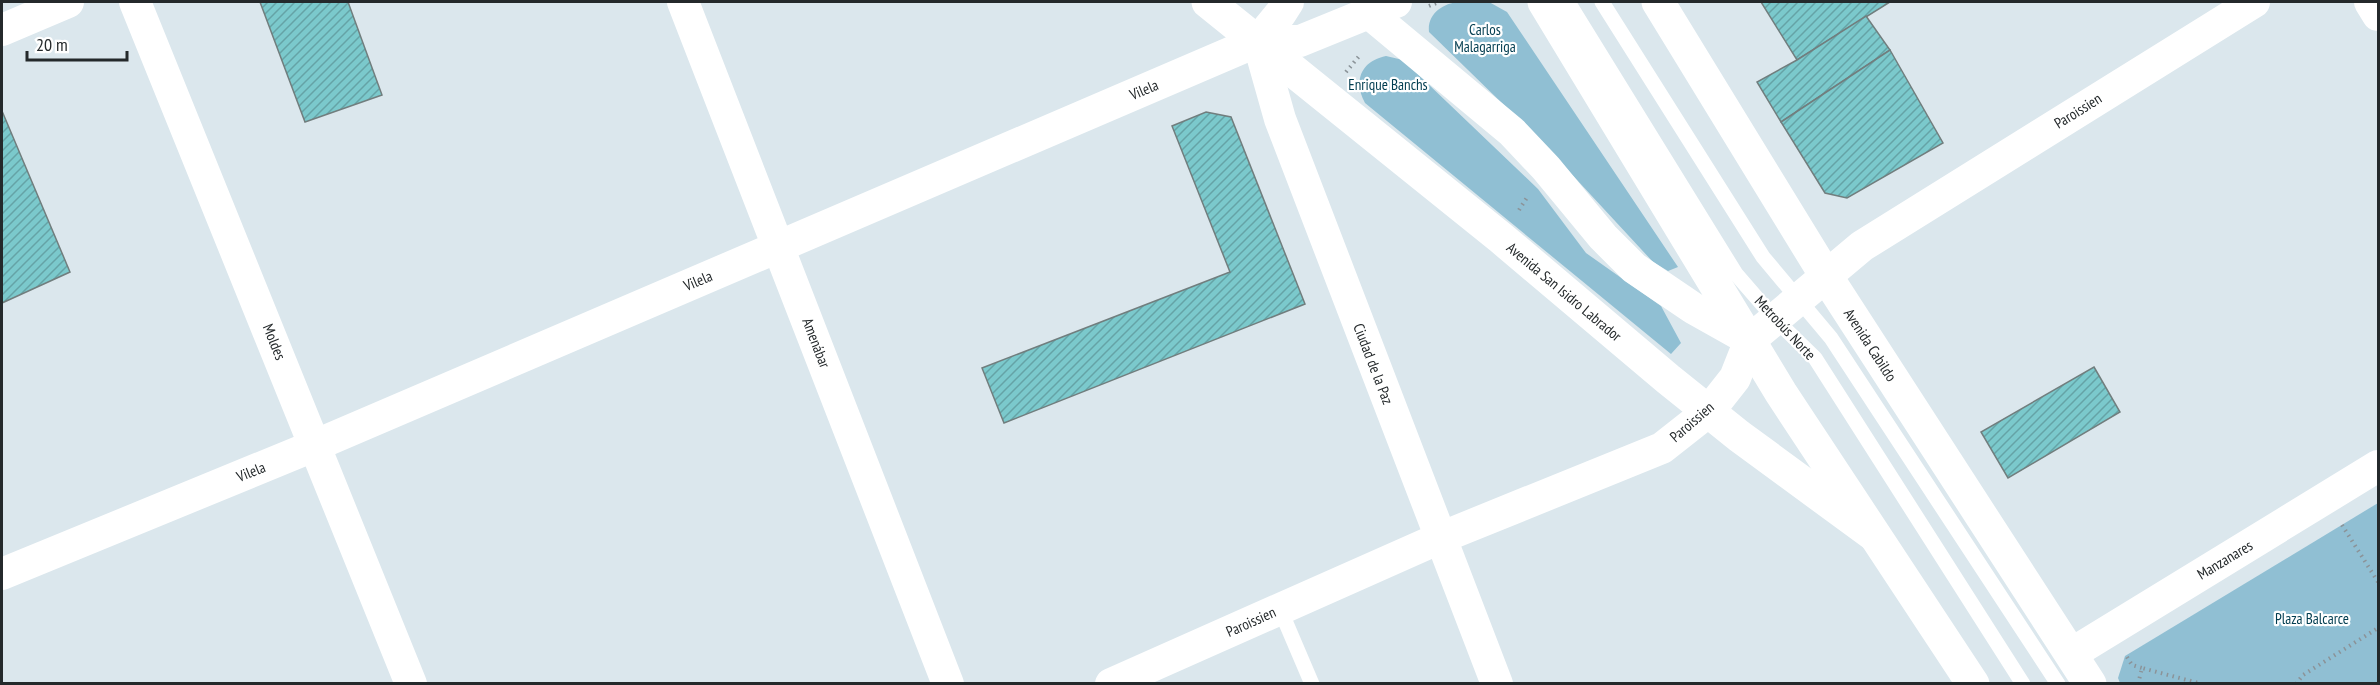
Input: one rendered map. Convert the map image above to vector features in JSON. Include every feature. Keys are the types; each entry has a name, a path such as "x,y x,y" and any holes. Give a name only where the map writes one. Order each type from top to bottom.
{"main road":[{"name":"Avenida San Isidro Labrador","path":"1208,2 1501,238 1668,380 1875,537"},
{"path":"1544,2 1781,393 1973,684"},
{"name":"Avenida Cabildo","path":"1658,2 1826,276 2090,684"}],"street":[{"path":"2,30 68,2"},
{"name":"Moldes","path":"135,2 411,684"},
{"name":"Amenábar","path":"683,2 948,684"},
{"path":"1258,41 1288,2"},
{"name":"Paroissien","path":"1111,684 1440,538 1662,448 1709,411 1735,378 1750,340 1862,246 2254,2"},
{"path":"2370,2 2379,15"},
{"path":"1382,7 1393,34 1512,132 1546,168 1603,237 1634,268 1693,308 1750,340"},
{"name":"Vilela","path":"2,574 316,445 1258,41 1300,41 1382,7"},
{"name":"Ciudad de la Paz","path":"1258,41 1280,119 1497,684"},
{"name":"Manzanares","path":"2071,654 2379,466"}],"lane":[{"name":"Metrobús Norte","path":"1568,2 1736,274 1776,320 1815,358 2024,684"},
{"name":"Metrobús Norte","path":"1602,2 1763,257 1831,338 2058,684"},
{"path":"1280,609 1312,684"}],"path":[{"path":"1327,97 1357,56 1393,34 1413,18 1417,10 1439,2"},
{"path":"1501,238 1546,168"},
{"path":"2325,499 2379,582"},
{"path":"2296,684 2303,675 2379,628"},
{"path":"2138,684 2142,668 2202,684"}],"green space":[{"name":"Carlos Malagarriga","path":"1459,2 1489,2 1507,12 1678,267 1668,271 1653,262 1540,140 1429,32 1431,20 1437,11 1442,7"},
{"name":"Enrique Banchs","path":"1386,56 1403,60 1538,189 1586,253 1661,306 1681,343 1671,354 1365,103 1360,87 1362,73 1370,62"},
{"name":"Plaza Balcarce","path":"2378,503 2378,683 2120,683 2118,678 2125,656"}],"building":[{"path":"260,2 348,2 382,95 305,122"},
{"path":"1761,2 1890,2 1797,60"},
{"path":"1866,16 1890,50 1781,122 1757,82 1797,60"},
{"path":"1890,50 1943,143 1847,198 1825,193 1781,122"},
{"path":"2,111 70,272 2,303"},
{"path":"1206,112 1231,117 1305,304 1004,423 982,368 1230,272 1172,126"},
{"path":"2094,367 2120,412 2008,478 1981,432"}]}
